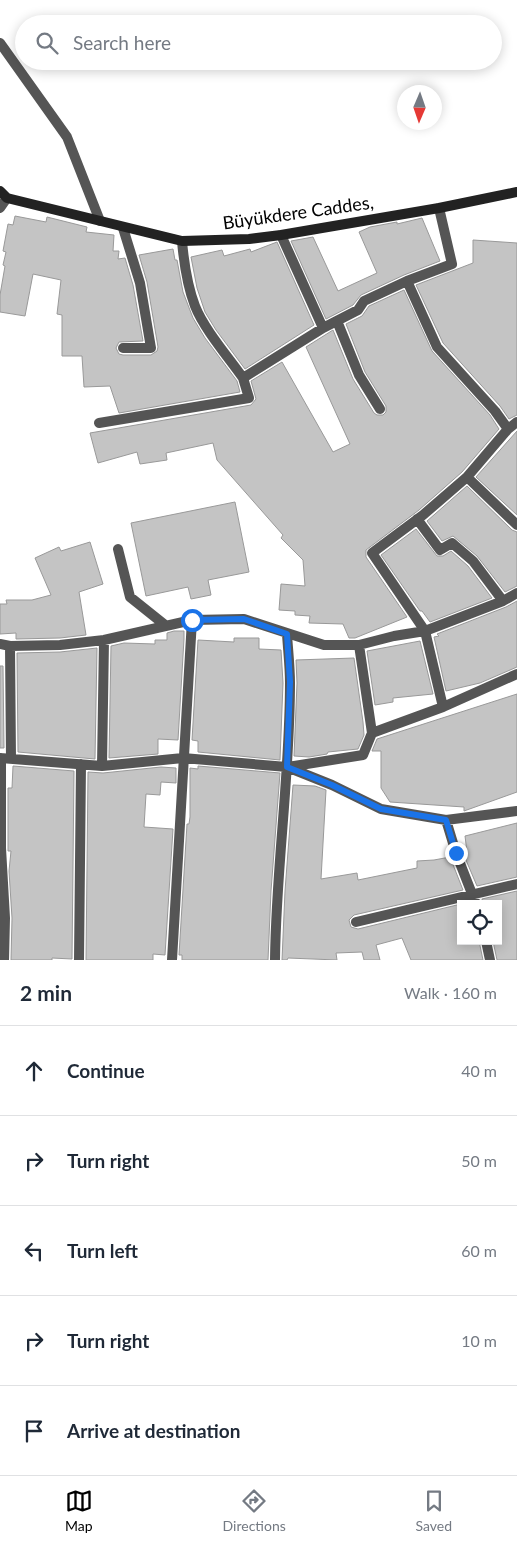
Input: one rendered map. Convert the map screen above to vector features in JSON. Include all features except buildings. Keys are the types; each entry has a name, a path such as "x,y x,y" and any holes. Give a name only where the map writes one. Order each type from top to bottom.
{"street":[{"path":"0,43 15,64"},
{"path":"19,70 66,137 100,221"},
{"name":"Büyükdere Caddes,","path":"3,194 123,228 182,241 249,239 281,235 439,208 517,192"},
{"path":"0,208 3,194"},
{"path":"243,378 323,328 358,310 364,302 407,281 452,264 439,208"},
{"path":"123,228 140,283 152,348 123,348"},
{"path":"281,235 323,328"},
{"path":"99,423 250,398 243,378 218,344 196,308 186,278 182,241"},
{"path":"407,281 437,347 495,411 508,429"},
{"path":"337,321 360,375 380,410"},
{"path":"443,707 425,631 372,553 417,519 467,477 508,429 517,422"},
{"path":"467,477 517,525"},
{"path":"417,519 440,550 452,543 473,561 502,601"},
{"path":"118,549 130,597 165,625"},
{"path":"4,960 5,918 0,848 4,758 5,645 60,645 104,640 192,620 244,619 324,645 359,645 394,636 425,631 502,601 517,593"},
{"path":"172,960 192,620"},
{"path":"275,960 276,913 287,767 290,682 287,634"},
{"path":"102,766 104,640"},
{"path":"4,758 102,766 184,758 287,767 363,755 372,733 359,645"},
{"path":"372,733 443,707 517,674"},
{"path":"79,960 81,764"},
{"path":"287,767 332,785 381,809 446,820 517,811"},
{"path":"446,820 456,853 475,899"},
{"path":"356,922 475,899 517,884"},
{"path":"487,945 490,960"}],"route":[{"path":"192,620 244,619 287,634 290,682 287,767 332,785 381,809 446,820 456,853"}]}
